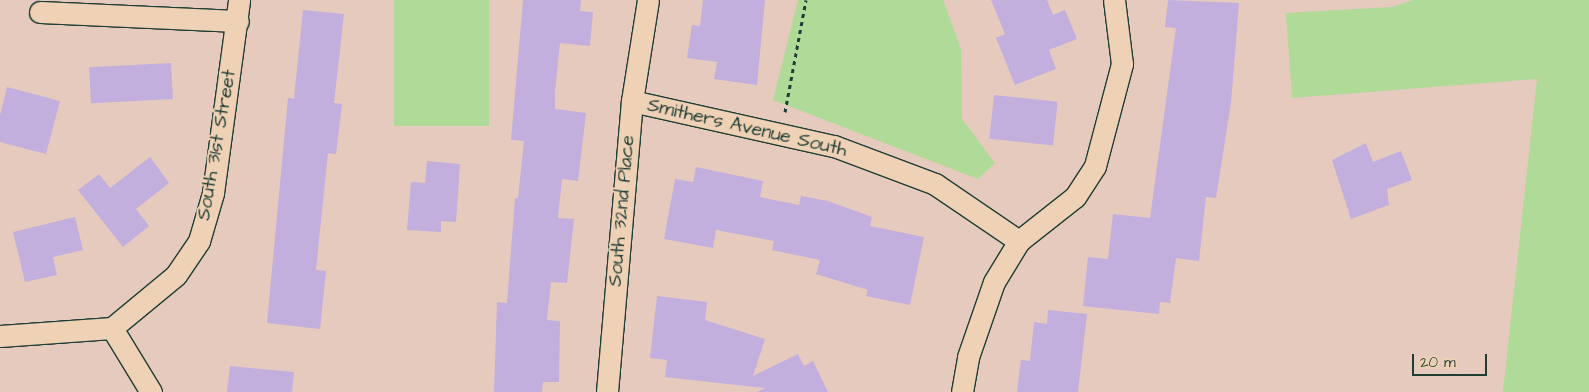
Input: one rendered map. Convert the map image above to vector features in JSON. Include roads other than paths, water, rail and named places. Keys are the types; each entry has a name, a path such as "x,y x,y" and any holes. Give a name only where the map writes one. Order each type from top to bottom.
{"street":[{"name":"South 32nd Place","path":"606,392 632,101 648,0"},
{"path":"962,392 968,357 994,282 1019,241 1075,197 1095,166 1122,64 1114,0"},
{"path":"40,12 239,10"},
{"name":"South 31st Street","path":"112,328 176,275 199,241 213,193 239,10"},
{"name":"Smithers Avenue South","path":"632,101 834,146 935,184 1019,241"},
{"path":"0,336 112,328 151,392"}]}
